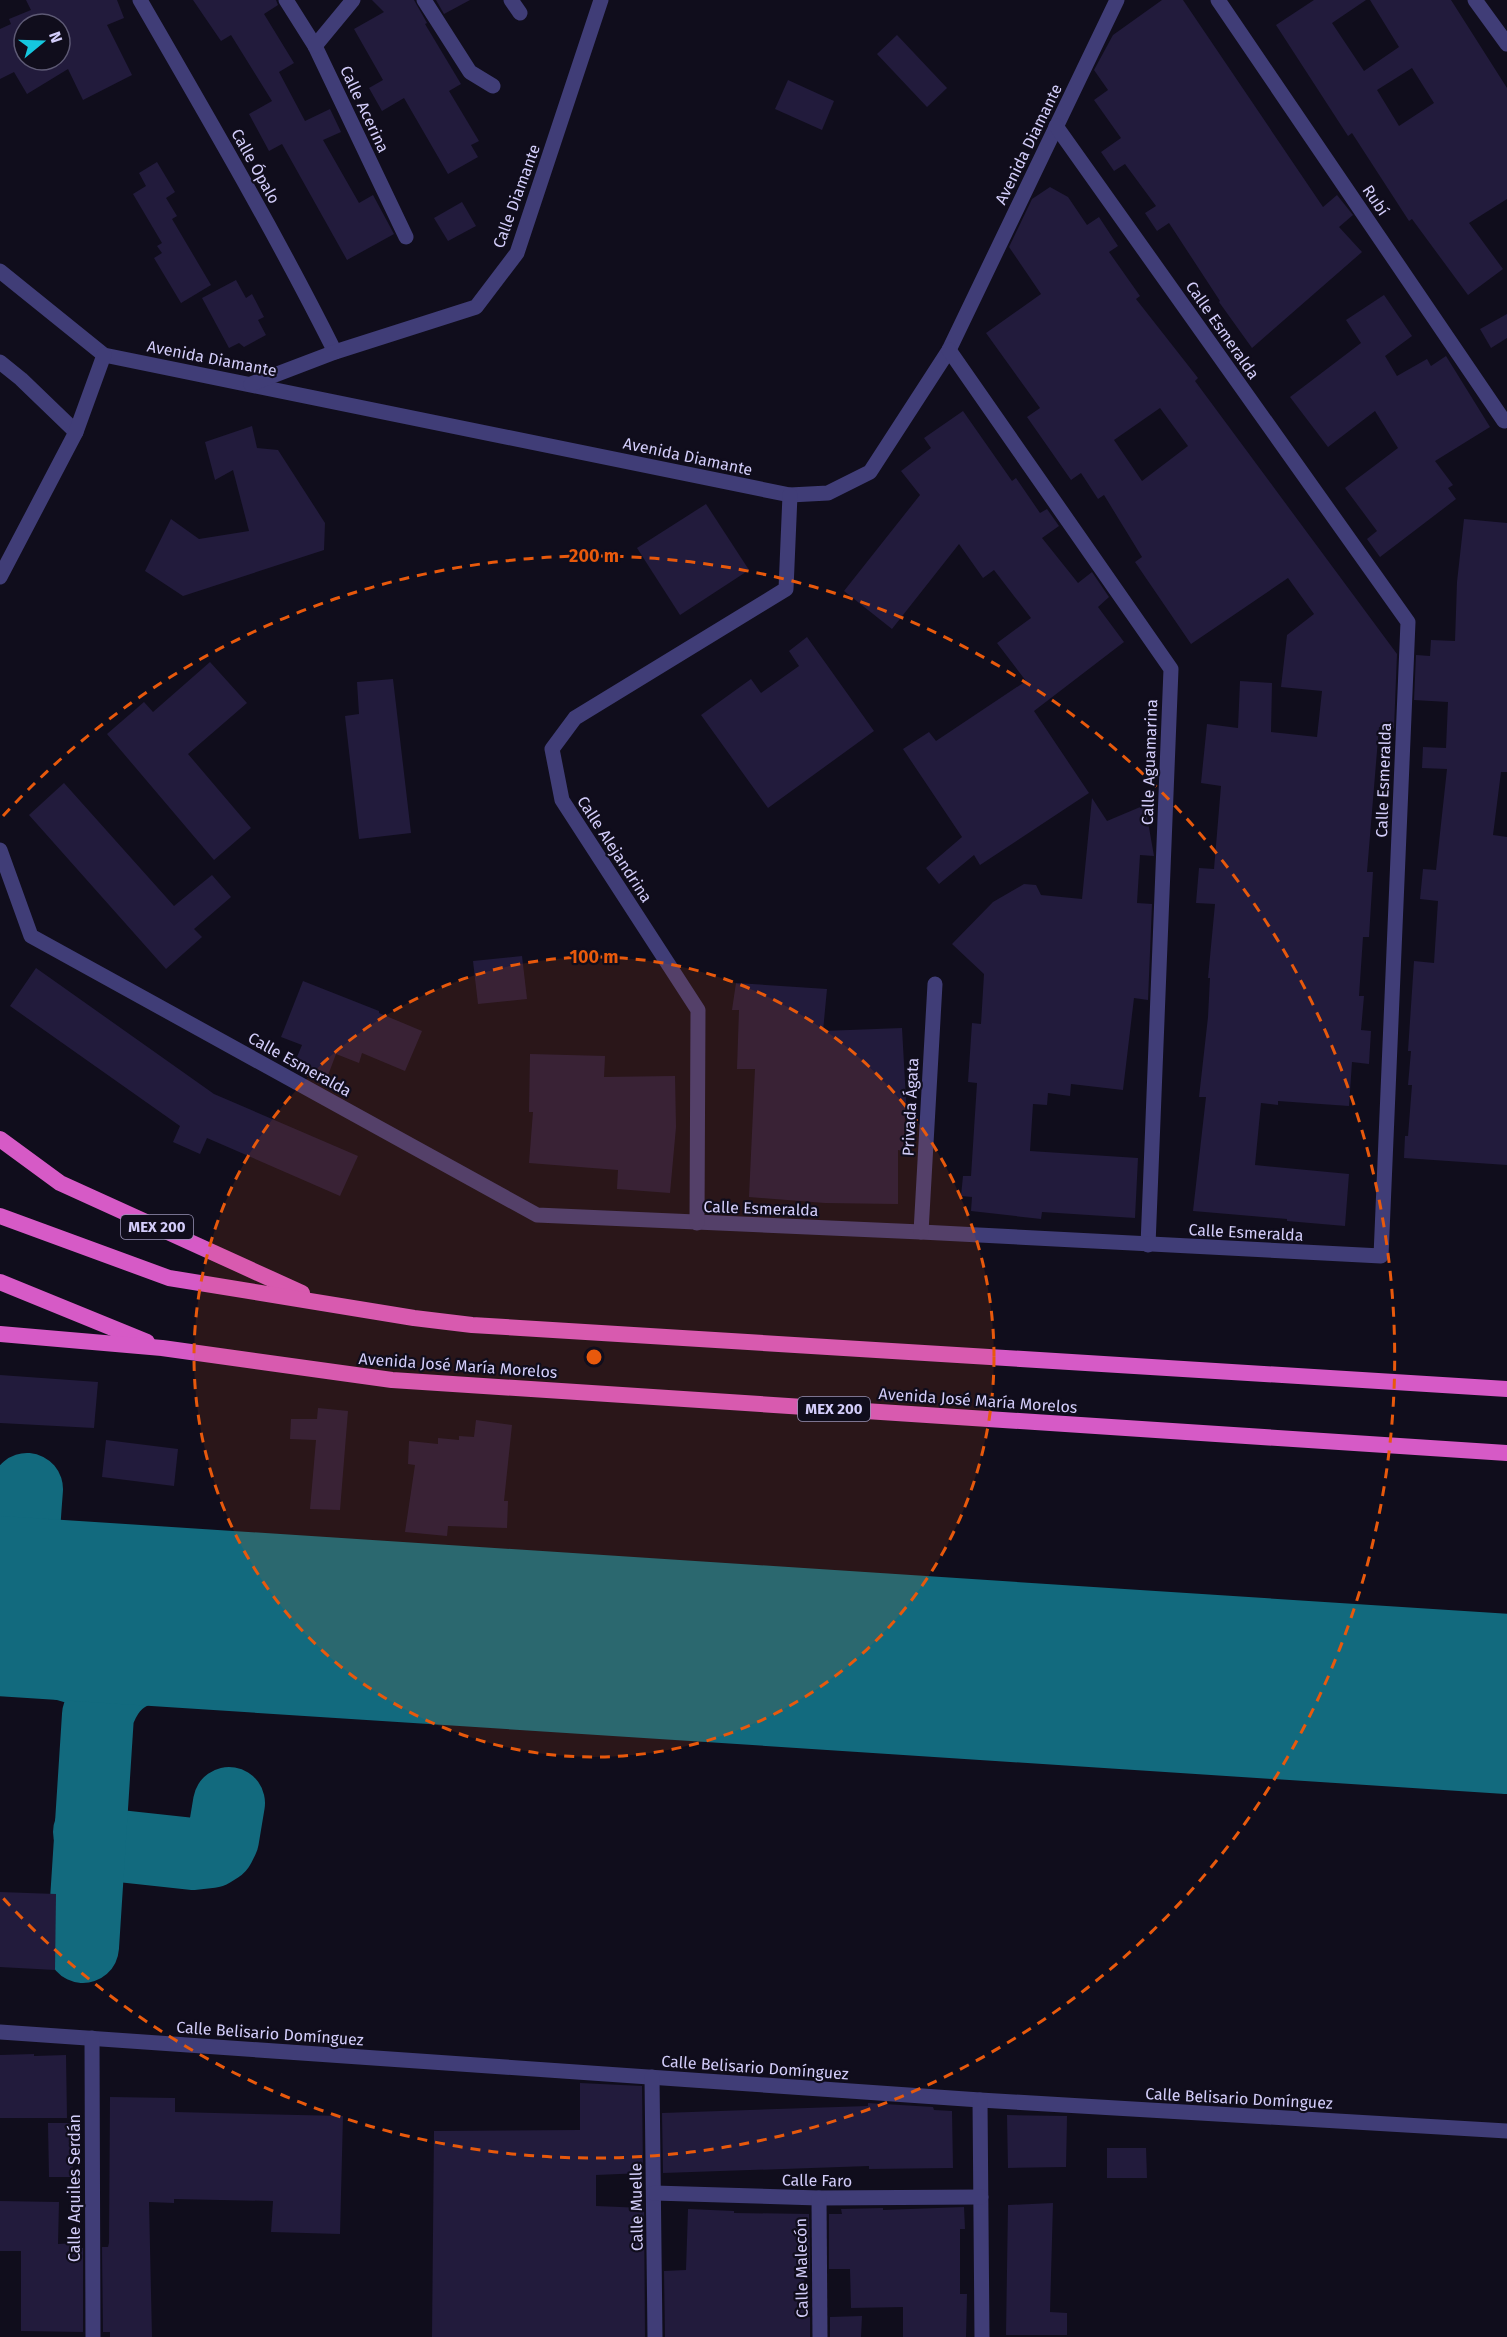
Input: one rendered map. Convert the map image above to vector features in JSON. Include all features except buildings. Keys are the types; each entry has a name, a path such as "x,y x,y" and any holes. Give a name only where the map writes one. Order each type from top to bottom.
{"highway":[{"name":"MEX 200","path":"0,1139 60,1183 322,1302"},
{"name":"MEX 200","path":"0,1215 169,1278 472,1324 1507,1389"},
{"path":"0,1282 162,1348"},
{"name":"MEX 200","path":"0,1334 162,1348"},
{"name":"Avenida José María Morelos","path":"162,1348 392,1380 1507,1453"}],"street":[{"name":"Calle Ópalo","path":"140,0 308,297 335,352"},
{"name":"Calle Acerina","path":"286,0 315,46 406,237"},
{"path":"315,46 353,0"},
{"path":"424,0 470,72 493,86"},
{"path":"511,0 520,14"},
{"name":"Calle Diamante","path":"251,384 335,352 476,307 517,254 601,0"},
{"name":"Avenida Diamante","path":"0,271 104,356 790,495 828,493 870,472 949,350 1117,0"},
{"name":"Rubí","path":"1218,0 1504,421"},
{"path":"1475,0 1507,44"},
{"name":"Calle Esmeralda","path":"0,850 31,936 537,1215 921,1232 1381,1257 1408,622 1056,126"},
{"name":"Calle Aguamarina","path":"949,350 1171,669 1148,1245"},
{"path":"0,577 76,432 104,356"},
{"path":"0,362 76,432"},
{"name":"Calle Alejandrina","path":"697,1223 698,1010 562,800 552,749 575,718 786,589 790,495"},
{"name":"Privada Ágata","path":"921,1232 935,984"},
{"name":"Calle Belisario Domínguez","path":"0,2032 980,2100 1507,2131"},
{"name":"Calle Aquiles Serdán","path":"92,2038 93,2337"},
{"name":"Calle Muelle","path":"652,2078 655,2337"},
{"path":"980,2100 982,2337"},
{"name":"Calle Faro","path":"654,2193 819,2199 981,2197"},
{"name":"Calle Malecón","path":"819,2199 820,2337"}],"taxiway":[{"path":"27,1489 19,1598 23,1628 27,1638 42,1654 61,1664 83,1669"},
{"path":"83,1947 98,1715 118,1682 139,1670"},
{"path":"89,1832 99,1842 110,1845 193,1854 211,1852 219,1847 223,1839 229,1803"}],"runway":[{"path":"0,1606 1507,1704"}]}
